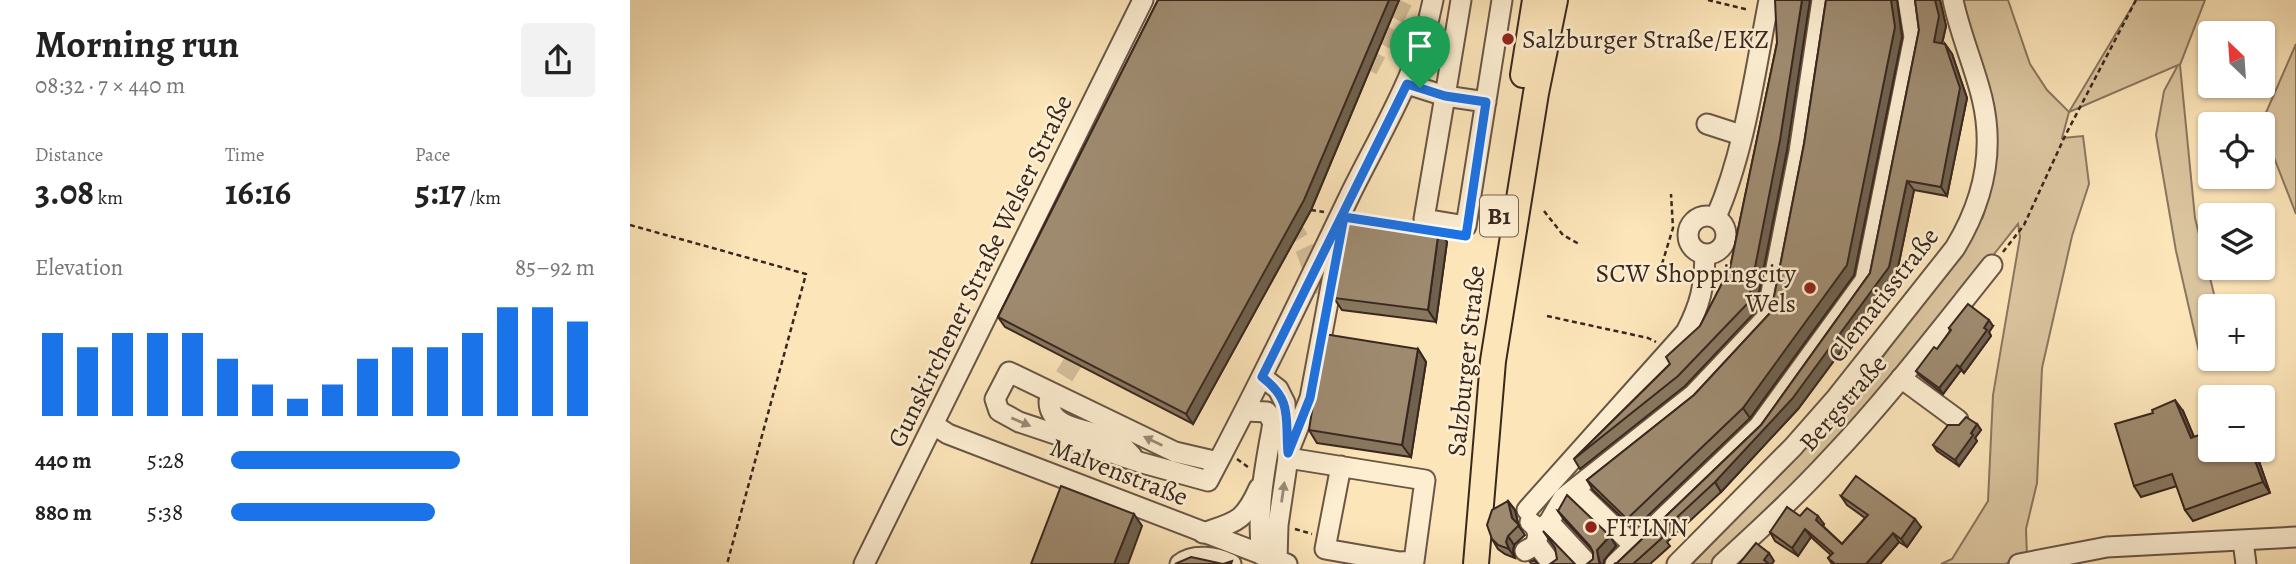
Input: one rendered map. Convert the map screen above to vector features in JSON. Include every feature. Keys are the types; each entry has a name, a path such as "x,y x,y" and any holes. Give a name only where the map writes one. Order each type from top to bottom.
{"main road":[{"name":"Salzburger Straße","path":"1459,564 1480,335 1535,0"},
{"name":"Salzburger Straße","path":"1476,564 1495,347 1531,120 1555,0"}],"street":[{"name":"Gunskirchener Straße Welser Straße","path":"864,564 1143,0"},
{"path":"1421,41 1418,19 1422,0"},
{"path":"1275,560 1311,294 1340,216 1407,84 1433,0"},
{"path":"1461,0 1424,219 1466,226 1502,0"},
{"path":"1533,530 1563,498 1693,395 1766,318 1799,152 1822,0"},
{"path":"1615,564 1759,426 1865,281 1914,37 1908,0"},
{"name":"Clematisstraße","path":"1677,564 1784,456 1837,397 1955,248 1968,227 1985,178 1987,123 1953,0"},
{"path":"1716,217 1726,194 1741,135 1768,6"},
{"path":"1407,84 1445,96 1486,102"},
{"path":"1707,124 1741,135"},
{"path":"1289,451 1310,398 1351,193"},
{"path":"1716,217 1725,226 1727,237 1722,248 1705,255 1693,249 1688,230 1699,218 1716,217"},
{"path":"1552,564 1533,530 1533,501 1563,472 1600,426 1686,332 1699,307 1704,286 1705,255"},
{"path":"1218,462 1175,452 1009,372 995,399 999,411 1019,422 1139,462 1208,481 1246,411 1262,377 1311,294 1336,262"},
{"name":"Bergstraße","path":"1722,564 1794,497 1901,378 1992,265"},
{"path":"1262,377 1278,390 1285,403 1289,451"},
{"path":"1901,378 1958,420"},
{"path":"1049,401 1049,410 1057,422 1114,439 1139,462"},
{"path":"1246,411 1267,412 1273,423 1263,477 1259,529 1275,560"},
{"name":"Malvenstraße","path":"934,425 948,434 1275,560"},
{"path":"1289,451 1341,466 1425,480 1413,561 1400,562 1325,549 1341,466"},
{"path":"1203,533 1237,522 1251,506 1263,477"},
{"path":"1574,489 1634,546"},
{"path":"1533,530 1588,564"},
{"path":"2019,564 2107,547 2296,537"},
{"path":"2243,541 2246,564"},
{"path":"1180,564 1186,560 1206,558 1218,558 1231,564"}],"path":[{"path":"1708,0 1768,6"},
{"path":"1992,265 2024,225 2065,136 2136,0"},
{"path":"1662,264 1673,228 1671,194"},
{"path":"1311,210 1340,216"},
{"path":"1544,211 1563,235 1579,244"},
{"path":"630,225 806,274 727,564"},
{"path":"1547,316 1648,338 1671,350"}],"shaded area":[{"path":"1962,0 2008,0 2030,64 2047,90 2069,112 2062,138 2083,136 2089,184 2072,236 2042,368 2037,483 2026,529 2027,556 2005,564 1941,564 1952,559 1988,501 1993,395 2020,237 2018,224 1884,392 1713,564 1692,564 1787,467 1880,361 1983,217 1995,169 1996,131"},
{"path":"2136,0 2205,0 2180,65 2198,230 2198,280 2210,280 2214,294 2198,294 2198,347 2176,251 2156,135 2164,91 2178,65 2069,112"},
{"path":"2296,44 2296,214 2275,160 2275,112 2266,112 2272,98 2275,98 2275,92"}],"building":[{"path":"1158,0 1389,0 1304,200 1186,414 998,317"},
{"path":"1775,0 1802,0 1780,140 1748,303 1678,376 1574,459 1670,364 1666,357 1700,326 1730,268 1777,43"},
{"path":"1826,0 1891,0 1895,27 1847,265 1743,408 1627,519 1587,480 1694,395 1771,312 1804,144"},
{"path":"1915,0 1935,0 1939,16 1934,42 1945,44 1960,88 1941,187 1907,181 1889,267 1792,399 1715,482 1660,533 1663,537 1633,564 1614,564 1761,425 1870,273 1919,30"},
{"path":"1345,217 1439,229 1428,310 1334,298"},
{"path":"1968,304 1989,320 1984,328 1987,330 1960,367 1957,365 1939,388 1916,371 1934,347 1937,349"},
{"path":"1324,334 1418,349 1402,445 1309,430"},
{"path":"2175,400 2191,438 2198,435 2198,462 2256,462 2263,482 2185,510 2172,474 2134,486 2115,424 2153,413 2152,410"},
{"path":"1966,417 1977,424 1971,433 1973,435 1955,460 1933,445 1948,425 1959,425"},
{"path":"1856,476 1915,519 1901,539 1893,533 1866,564 1835,564 1828,558 1833,553 1805,529 1792,548 1770,532 1787,507 1800,516 1807,508 1818,516 1816,520 1842,544 1868,515 1841,496"},
{"path":"1061,486 1134,514 1114,564 1031,564"},
{"path":"1567,495 1610,536 1597,550 1599,562 1602,564 1587,564 1593,559 1590,546 1558,511"},
{"path":"1508,501 1512,518 1519,525 1508,536 1506,542 1509,549 1498,545 1492,539 1487,525 1492,510"},
{"path":"1543,531 1575,564 1550,564 1557,559 1555,548"},
{"path":"1756,543 1769,553 1764,560 1769,564 1739,564"},
{"path":"1191,557 1223,564 1175,564"}],"tunnel":[{"path":"1368,70 1404,0"},
{"path":"1289,223 1309,259 1317,299"},
{"path":"1049,401 1086,341"}],"place":[{"name":"Salzburger Straße/EKZ","path":"1508,39"},
{"name":"SCW Shoppingcity Wels","path":"1810,288"},
{"name":"FITINN","path":"1591,527"}],"route":[{"path":"1407,84 1420,88 1445,96 1486,102 1466,236 1344,217 1310,398 1288,453 1285,403 1278,390 1262,377 1407,84"}]}
